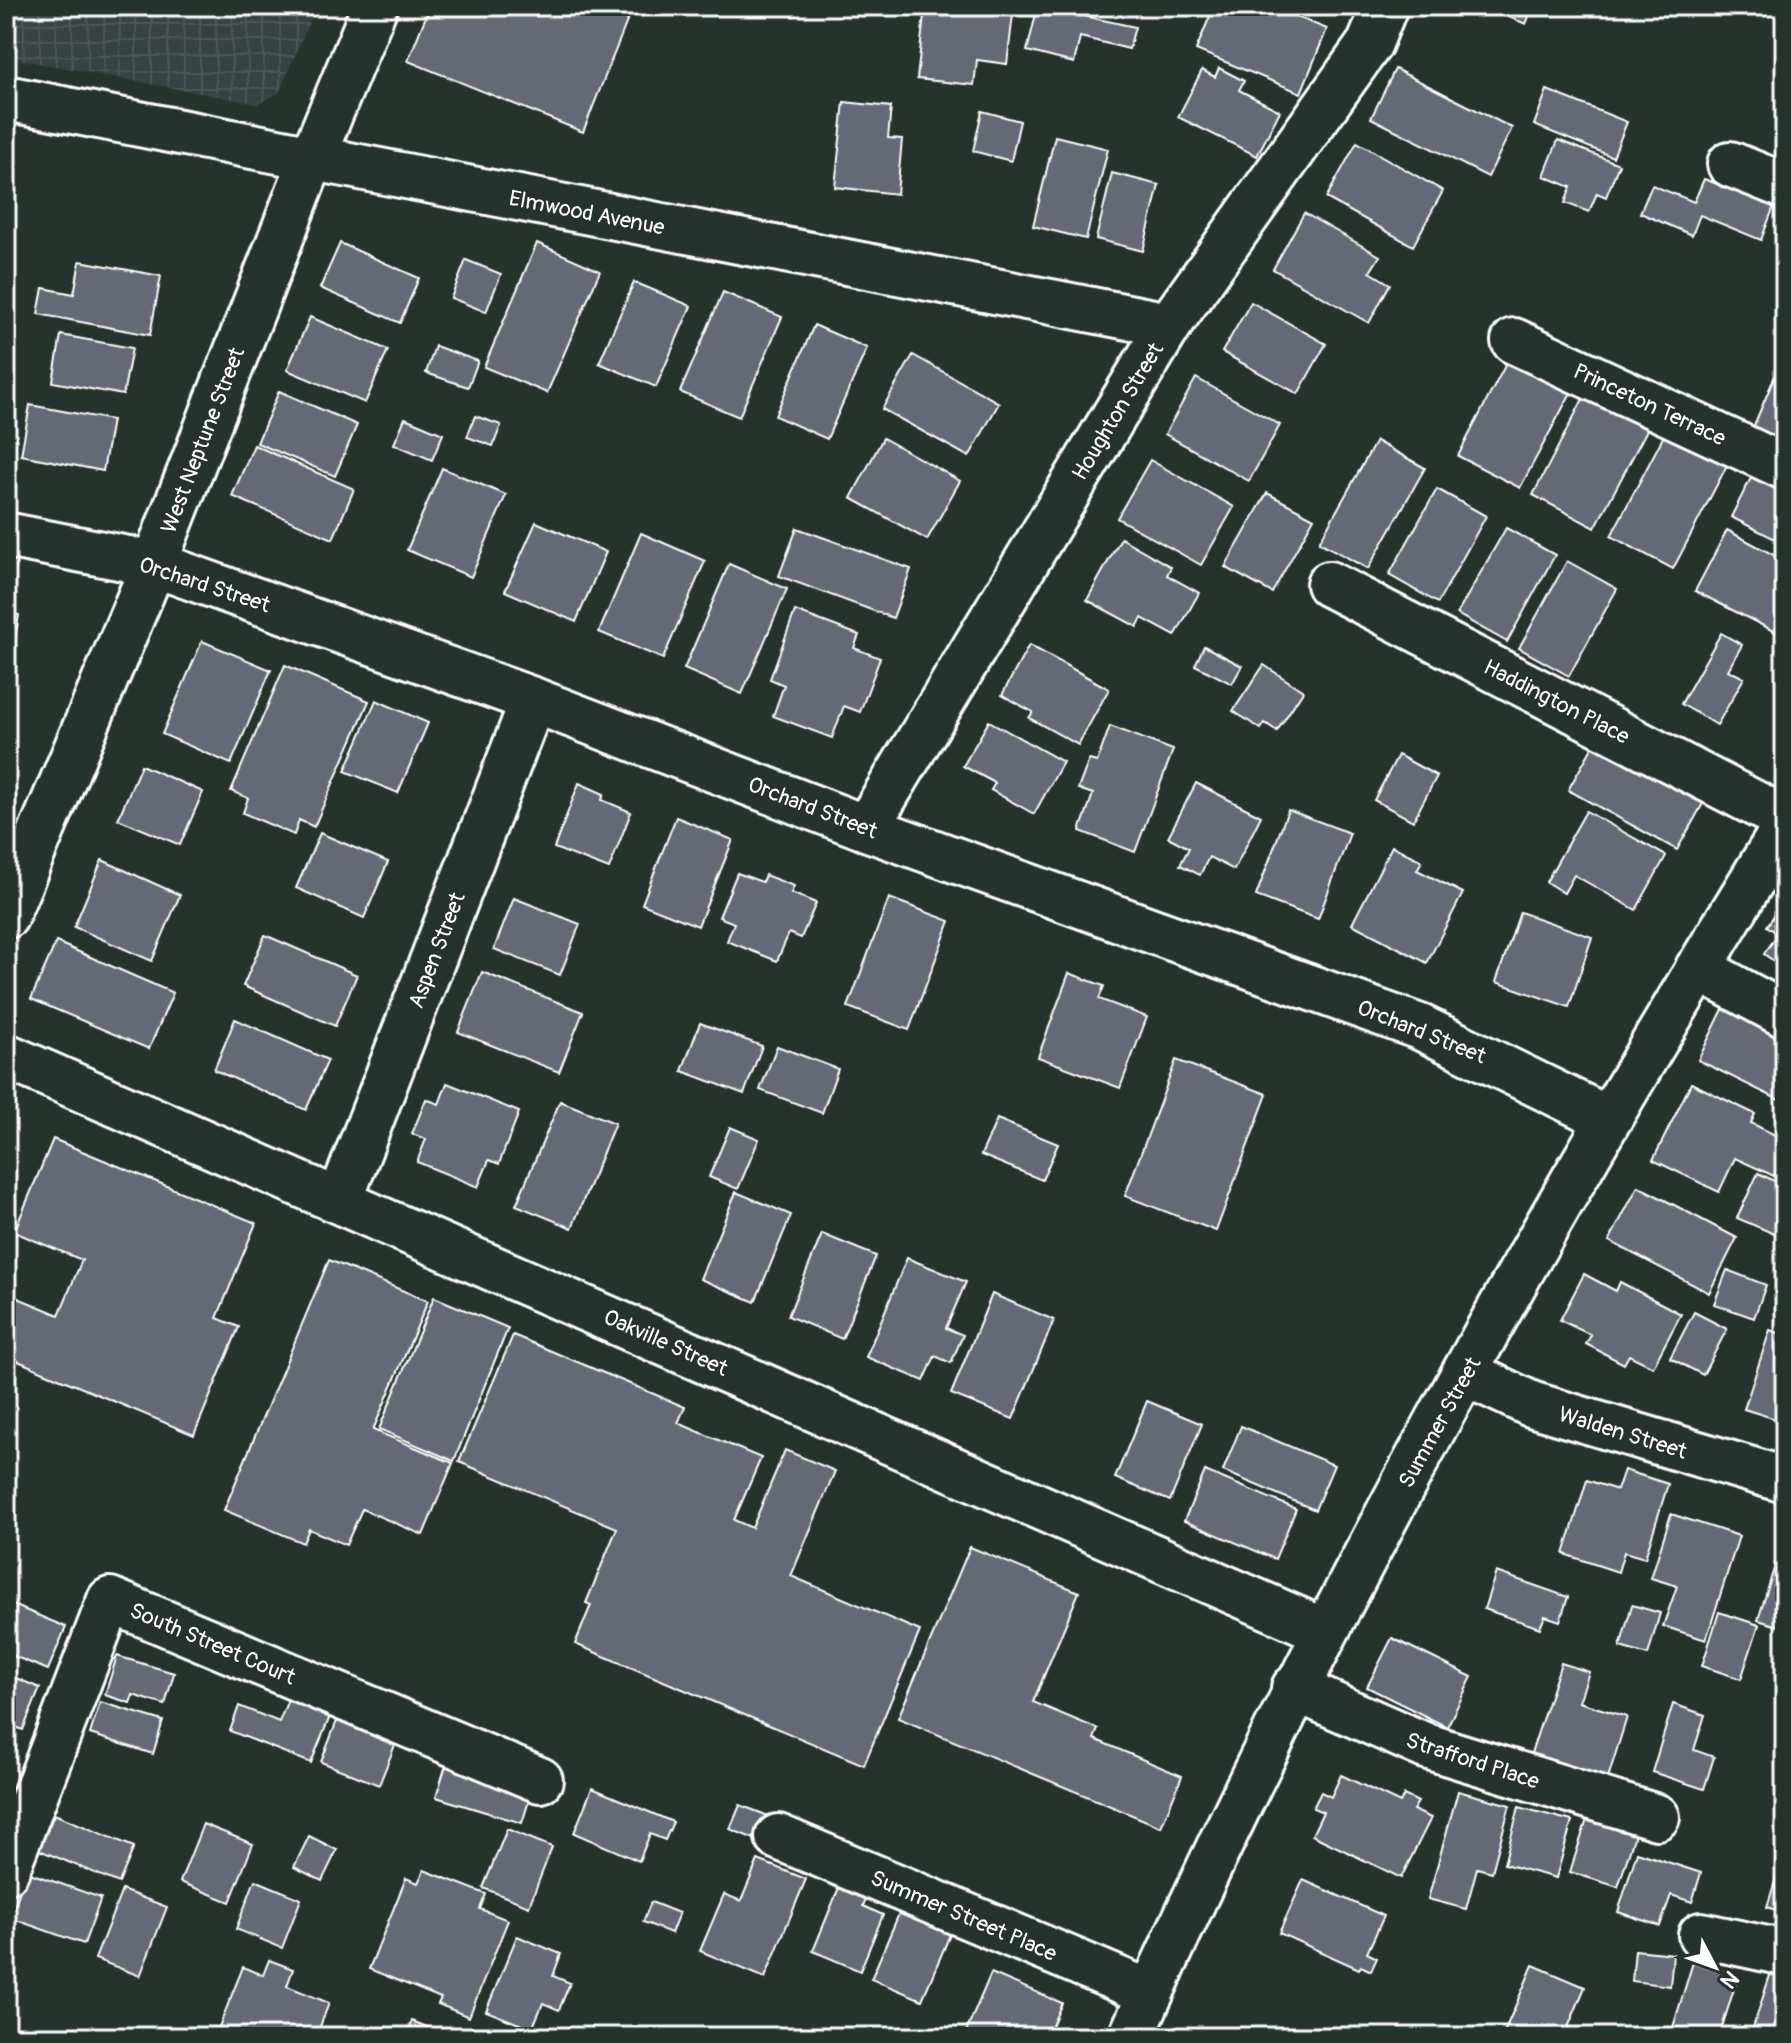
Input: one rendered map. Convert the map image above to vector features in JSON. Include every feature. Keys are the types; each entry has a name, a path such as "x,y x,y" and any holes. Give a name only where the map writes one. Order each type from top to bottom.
{"street":[{"name":"West Neptune Street","path":"6,916 154,564 312,158 375,6"},
{"name":"Houghton Street","path":"866,828 1169,325 1370,43 1385,6"},
{"name":"Elmwood Avenue","path":"6,98 1169,325"},
{"path":"1730,164 1785,186"},
{"name":"Princeton Terrace","path":"1514,341 1785,467"},
{"name":"Orchard Street","path":"6,535 154,564 533,700 866,828 1420,1027 1608,1119"},
{"name":"Haddington Place","path":"1329,584 1785,819"},
{"name":"Aspen Street","path":"340,1200 533,700"},
{"name":"Summer Street","path":"1131,2037 1294,1688 1324,1631 1608,1119 1785,827"},
{"path":"1698,968 1785,1015"},
{"name":"Oakville Street","path":"6,1056 1324,1631"},
{"name":"Walden Street","path":"1465,1373 1531,1404 1785,1480"},
{"name":"South Street Court","path":"6,1871 110,1600 540,1780"},
{"name":"Strafford Place","path":"1294,1688 1399,1737 1657,1817"},
{"name":"Summer Street Place","path":"778,1837 1151,1993"},
{"path":"1701,1935 1785,1953"}],"shaded area":[{"path":"6,6 316,6 279,93 258,104 6,57"}],"building":[{"path":"430,6 633,6 583,132 408,61"},
{"path":"925,6 1014,6 1007,64 977,60 974,85 917,79"},
{"path":"1038,6 1135,27 1129,49 1080,37 1074,63 1027,51"},
{"path":"1214,6 1270,6 1327,29 1301,93 1196,50"},
{"path":"1481,6 1533,6 1526,24"},
{"path":"1219,68 1244,81 1239,90 1280,111 1257,156 1178,117 1202,70 1215,77"},
{"path":"1395,69 1512,128 1488,177 1371,118"},
{"path":"1547,90 1627,122 1613,157 1534,125"},
{"path":"844,102 891,107 888,138 902,139 897,194 835,187"},
{"path":"982,111 1020,121 1011,161 973,151"},
{"path":"1055,136 1108,149 1086,239 1033,226"},
{"path":"1558,140 1619,164 1606,197 1597,193 1589,212 1565,203 1571,187 1544,176"},
{"path":"1357,142 1443,191 1413,246 1326,198"},
{"path":"1112,173 1159,185 1143,251 1096,239"},
{"path":"1704,179 1774,206 1761,240 1700,215 1692,235 1640,213 1652,185 1694,202"},
{"path":"1304,213 1380,256 1370,272 1390,284 1369,323 1273,269"},
{"path":"340,243 419,278 400,323 320,288"},
{"path":"537,243 600,271 547,393 484,367"},
{"path":"466,260 501,274 486,312 451,298"},
{"path":"80,261 161,276 150,335 38,314 43,288 74,294"},
{"path":"634,282 691,306 656,387 599,363"},
{"path":"723,292 782,317 739,417 680,392"},
{"path":"1251,302 1326,344 1298,394 1222,352"},
{"path":"310,317 388,350 365,403 287,370"},
{"path":"814,325 867,348 827,439 775,416"},
{"path":"61,335 132,348 123,395 53,382"},
{"path":"435,346 478,361 468,387 426,373"},
{"path":"1511,354 1574,387 1520,488 1458,456"},
{"path":"913,355 999,403 969,457 882,409"},
{"path":"1196,378 1280,425 1249,481 1165,434"},
{"path":"1774,378 1785,383 1785,443 1752,430"},
{"path":"279,391 357,425 335,476 257,443"},
{"path":"1586,393 1649,426 1595,528 1533,495"},
{"path":"30,405 112,420 103,471 21,455"},
{"path":"475,416 501,425 493,446 467,437"},
{"path":"405,418 443,434 432,460 394,444"},
{"path":"1671,422 1733,454 1673,569 1611,536"},
{"path":"883,438 960,481 927,540 851,498"},
{"path":"1376,441 1425,468 1368,569 1319,542"},
{"path":"254,445 354,489 333,539 232,496"},
{"path":"1150,460 1234,507 1201,565 1117,518"},
{"path":"442,468 506,495 471,577 407,550"},
{"path":"1756,468 1785,483 1785,544 1731,517"},
{"path":"1437,489 1486,516 1438,603 1389,575"},
{"path":"1267,493 1314,518 1272,593 1225,567"},
{"path":"536,522 606,552 576,622 505,591"},
{"path":"797,528 911,569 893,618 779,576"},
{"path":"1506,528 1555,555 1507,642 1457,614"},
{"path":"1727,530 1785,561 1785,637 1695,591"},
{"path":"641,533 705,561 663,659 599,632"},
{"path":"1121,538 1171,567 1167,575 1199,593 1175,636 1142,618 1137,627 1087,600"},
{"path":"1567,561 1617,589 1569,676 1519,648"},
{"path":"729,564 787,589 742,694 684,669"},
{"path":"795,611 859,635 854,648 880,658 860,712 844,706 832,738 773,716 784,685 770,679"},
{"path":"6,613 19,615 9,677 6,677"},
{"path":"1721,633 1742,645 1728,670 1744,678 1717,725 1681,704"},
{"path":"202,641 271,670 231,764 162,734"},
{"path":"1029,645 1109,689 1078,745 1029,718 1033,712 1002,695"},
{"path":"1204,646 1242,666 1232,684 1195,665"},
{"path":"285,665 369,701 314,827 299,820 294,835 243,813 248,798 231,791"},
{"path":"1264,665 1303,691 1277,731 1265,723 1261,729 1233,711"},
{"path":"376,700 428,723 398,793 345,771"},
{"path":"989,721 1063,762 1034,814 991,790 995,783 963,766"},
{"path":"1110,726 1173,750 1135,852 1080,831 1093,794 1078,789 1089,760 1097,762"},
{"path":"1597,739 1705,800 1677,850 1568,790"},
{"path":"1398,755 1437,776 1413,821 1374,800"},
{"path":"141,765 203,792 180,845 118,819"},
{"path":"579,783 604,794 602,800 631,812 609,869 554,848"},
{"path":"1196,783 1261,816 1234,870 1209,857 1200,875 1180,865 1189,848 1168,837"},
{"path":"1288,810 1350,833 1318,919 1256,896"},
{"path":"1586,811 1666,856 1636,910 1574,875 1564,893 1546,882"},
{"path":"676,817 733,840 698,926 642,904"},
{"path":"320,833 388,862 364,918 296,888"},
{"path":"1392,846 1422,861 1417,870 1463,893 1427,963 1352,924"},
{"path":"102,860 180,895 152,961 74,927"},
{"path":"737,873 762,882 765,875 794,886 791,893 816,903 801,938 789,933 777,961 727,941 734,923 719,917"},
{"path":"514,898 580,924 560,975 494,949"},
{"path":"889,898 950,921 909,1030 848,1007"},
{"path":"1785,899 1785,969 1764,954 1778,934 1767,926"},
{"path":"1520,912 1592,937 1569,1007 1496,982"},
{"path":"265,935 357,975 335,1026 243,986"},
{"path":"56,942 173,993 149,1049 31,999"},
{"path":"482,972 583,1012 559,1072 458,1032"},
{"path":"1069,973 1104,986 1099,999 1147,1017 1120,1088 1038,1057"},
{"path":"1723,1009 1785,1039 1785,1103 1698,1060"},
{"path":"235,1019 328,1060 306,1110 214,1070"},
{"path":"700,1023 762,1046 744,1094 682,1071"},
{"path":"777,1046 838,1069 822,1113 760,1090"},
{"path":"1176,1060 1267,1094 1216,1231 1125,1196"},
{"path":"447,1083 519,1112 499,1164 489,1160 478,1187 417,1162 426,1139 412,1134 426,1099 439,1104"},
{"path":"1691,1083 1755,1114 1751,1123 1785,1140 1785,1155 1774,1176 1735,1158 1719,1192 1653,1160"},
{"path":"560,1101 615,1123 572,1228 516,1205"},
{"path":"997,1119 1058,1144 1042,1180 981,1155"},
{"path":"730,1127 759,1139 738,1189 709,1177"},
{"path":"53,1139 256,1223 217,1318 239,1327 194,1435 6,1356 6,1293 59,1315 82,1260 14,1232"},
{"path":"1758,1173 1785,1186 1785,1222 1779,1236 1737,1218"},
{"path":"1638,1186 1737,1238 1709,1293 1609,1241"},
{"path":"736,1192 791,1215 755,1302 700,1279"},
{"path":"822,1234 876,1256 842,1339 788,1316"},
{"path":"907,1258 966,1282 946,1328 963,1335 951,1363 935,1356 924,1381 866,1357"},
{"path":"329,1260 428,1301 373,1430 453,1463 423,1535 362,1509 346,1545 309,1529 303,1543 224,1510"},
{"path":"1727,1270 1766,1285 1754,1318 1714,1304"},
{"path":"1584,1274 1616,1291 1620,1282 1681,1314 1653,1367 1629,1355 1624,1364 1586,1344 1591,1335 1560,1320"},
{"path":"992,1294 1054,1320 1013,1419 951,1394"},
{"path":"434,1297 508,1328 454,1461 379,1429"},
{"path":"1694,1312 1727,1329 1703,1375 1670,1358"},
{"path":"1785,1320 1785,1422 1744,1409 1770,1330 1781,1334"},
{"path":"513,1335 685,1407 678,1423 761,1458 734,1520 752,1528 785,1450 835,1471 791,1576 920,1631 864,1765 575,1644 591,1605 586,1603 617,1528 459,1462"},
{"path":"1147,1401 1202,1424 1170,1501 1115,1478"},
{"path":"1241,1426 1334,1465 1315,1510 1223,1471"},
{"path":"1624,1470 1668,1484 1645,1558 1624,1552 1618,1572 1564,1554 1587,1480 1617,1490"},
{"path":"1205,1471 1296,1509 1275,1559 1184,1521"},
{"path":"1671,1514 1739,1536 1706,1640 1663,1626 1677,1586 1651,1578"},
{"path":"1782,1543 1785,1544 1785,1628 1758,1620"},
{"path":"970,1547 1079,1592 1033,1702 1098,1729 1094,1739 1182,1776 1161,1827 898,1718"},
{"path":"1496,1572 1568,1597 1560,1621 1545,1616 1540,1628 1484,1609"},
{"path":"6,1602 66,1627 48,1670 6,1653"},
{"path":"1632,1605 1660,1613 1648,1655 1620,1647"},
{"path":"1719,1612 1759,1625 1741,1679 1702,1666"},
{"path":"1392,1638 1472,1677 1447,1727 1367,1687"},
{"path":"117,1656 174,1673 165,1705 133,1695 130,1703 105,1695"},
{"path":"1561,1663 1589,1672 1579,1702 1627,1717 1607,1781 1530,1756"},
{"path":"6,1674 40,1688 23,1730 6,1723"},
{"path":"289,1697 331,1714 311,1763 230,1731 239,1706 279,1722"},
{"path":"100,1702 163,1721 153,1754 90,1734"},
{"path":"1673,1704 1705,1715 1694,1750 1714,1757 1704,1789 1652,1772"},
{"path":"337,1721 395,1745 379,1785 321,1762"},
{"path":"446,1765 532,1791 522,1823 436,1797"},
{"path":"1341,1775 1400,1803 1404,1795 1418,1802 1413,1810 1431,1818 1401,1878 1312,1835 1323,1812 1313,1808 1321,1792 1331,1797"},
{"path":"592,1788 673,1822 665,1840 650,1834 639,1861 574,1833"},
{"path":"1458,1791 1510,1805 1492,1872 1477,1868 1466,1909 1428,1899"},
{"path":"740,1805 774,1818 764,1843 730,1829"},
{"path":"1519,1807 1572,1821 1556,1878 1504,1864"},
{"path":"1589,1813 1637,1828 1618,1887 1570,1872"},
{"path":"54,1814 134,1847 119,1883 39,1850"},
{"path":"203,1824 253,1844 230,1902 180,1882"},
{"path":"507,1829 552,1847 529,1906 483,1888"},
{"path":"309,1836 337,1850 322,1881 294,1867"},
{"path":"1637,1852 1701,1873 1692,1902 1671,1895 1660,1926 1618,1912"},
{"path":"758,1860 806,1879 765,1978 700,1951 724,1894 741,1901"},
{"path":"1781,1862 1785,1863 1785,1913 1767,1907"},
{"path":"424,1870 486,1894 480,1909 508,1920 469,2017 438,2004 441,1998 369,1969 406,1878 418,1883"},
{"path":"27,1872 101,1898 84,1944 10,1918"},
{"path":"255,1880 301,1899 282,1948 236,1929"},
{"path":"842,1880 869,1891 863,1906 883,1915 860,1971 813,1951"},
{"path":"1303,1880 1384,1916 1367,1953 1377,1958 1371,1971 1361,1966 1359,1969 1279,1933"},
{"path":"122,1890 167,1907 140,1976 95,1959"},
{"path":"651,1902 679,1913 671,1933 643,1922"},
{"path":"901,1909 952,1930 922,2000 871,1979"},
{"path":"517,1936 561,1954 553,1976 570,1983 559,2010 543,2003 532,2029 486,2011"},
{"path":"1635,1950 1673,1954 1670,1986 1632,1981"},
{"path":"269,1960 293,1969 287,1986 329,2003 316,2037 215,2037 243,1967 263,1975"},
{"path":"1693,1962 1738,1976 1719,2037 1670,2037"},
{"path":"1533,1965 1585,1987 1564,2037 1502,2037"},
{"path":"1773,1966 1785,1970 1785,2037 1750,2037"},
{"path":"991,1973 1062,2003 1047,2037 978,2037 966,2032"},
{"path":"412,2021 452,2037 406,2037"}]}
